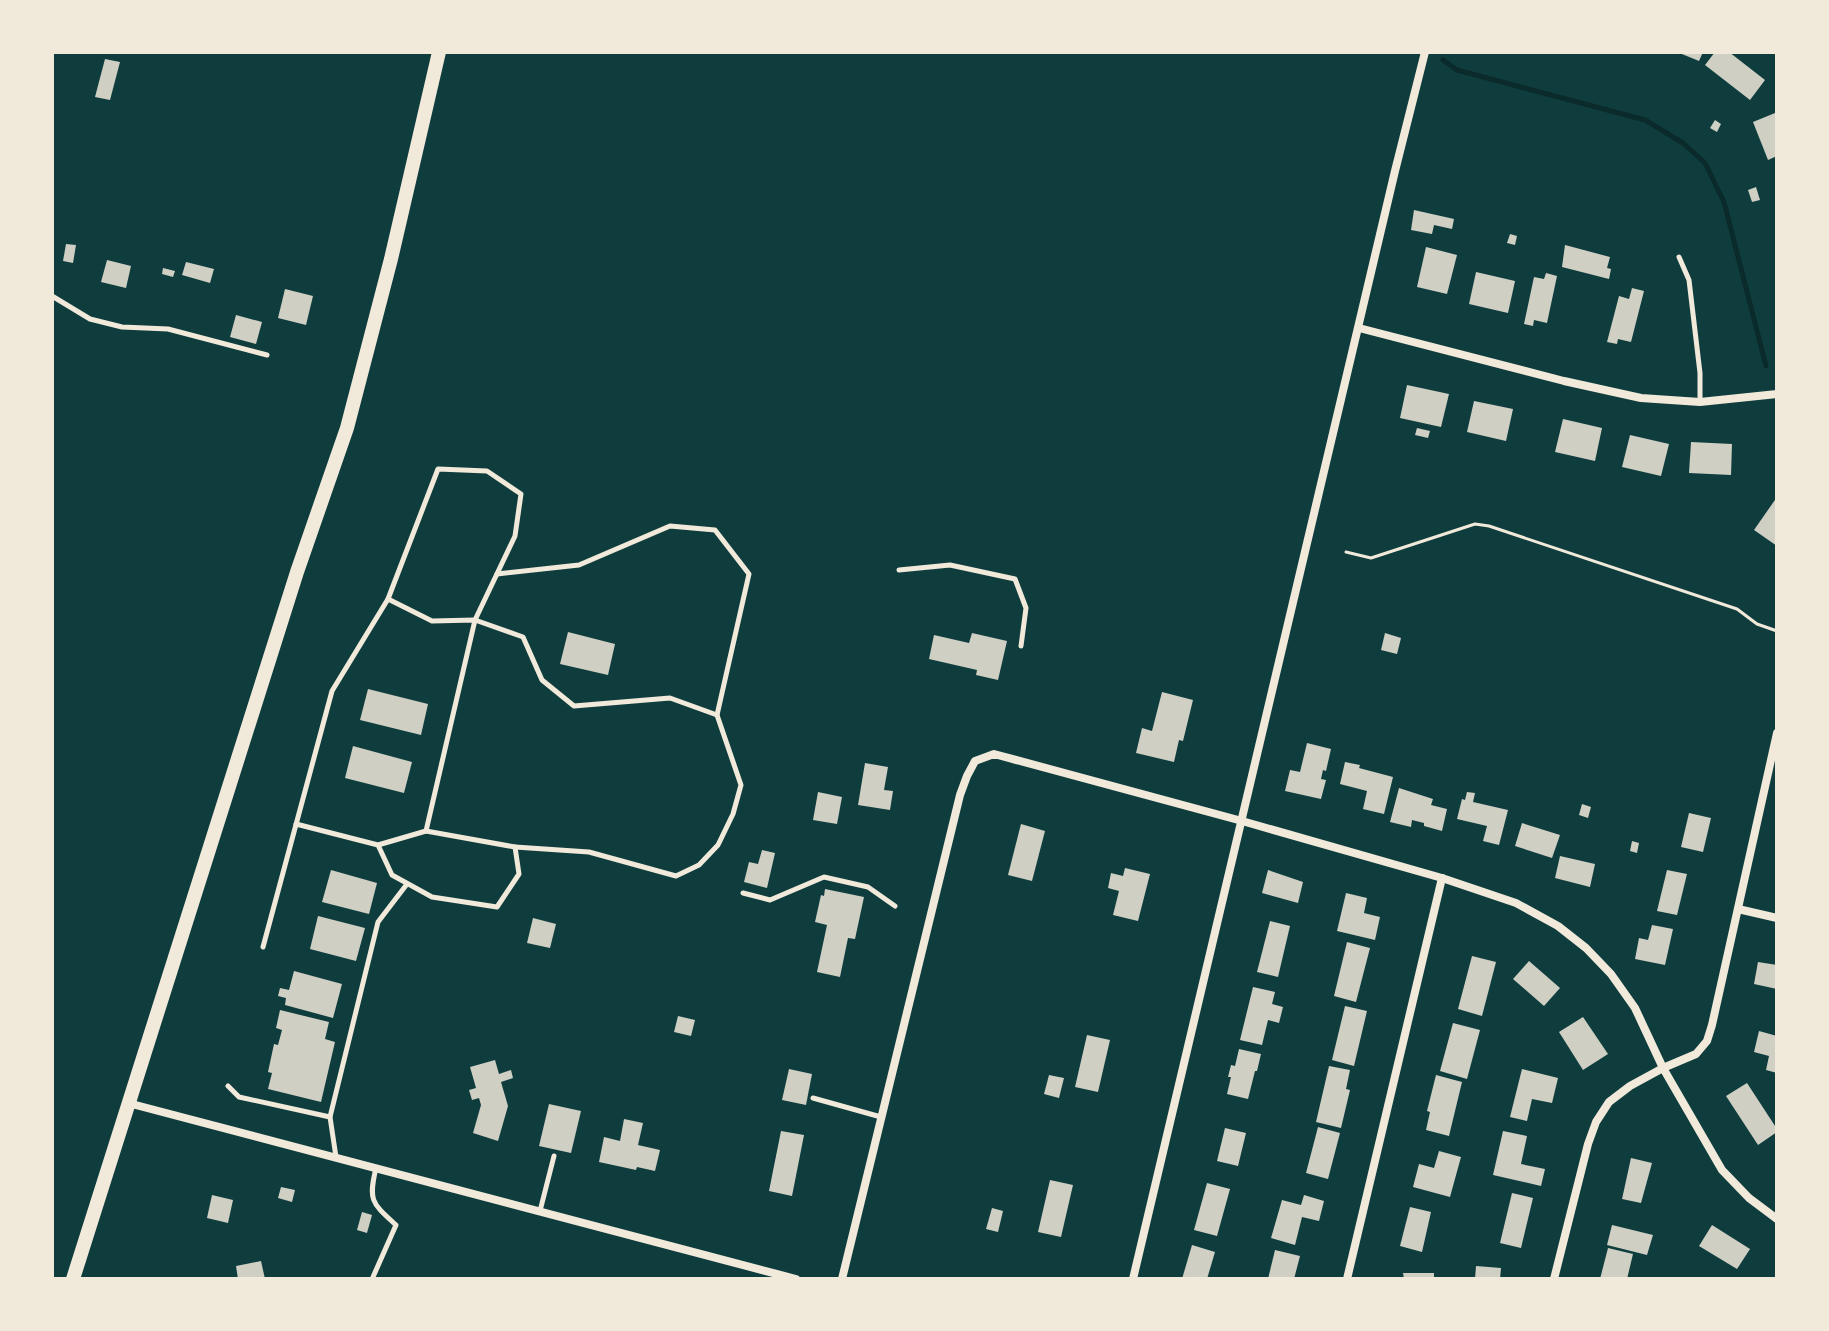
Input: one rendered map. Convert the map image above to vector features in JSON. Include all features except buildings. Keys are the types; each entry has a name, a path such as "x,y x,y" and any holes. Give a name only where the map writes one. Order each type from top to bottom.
{"street":[{"path":"73,1279 297,572 347,428 439,52"},
{"path":"1133,1279 1425,52"},
{"path":"1359,328 1641,398 1700,402 1777,394"},
{"path":"1554,1279 1596,1122 1609,1102 1630,1086 1696,1054 1707,1041 1777,733"},
{"path":"842,1279 960,795 975,761 994,754 1442,878 1516,903 1558,926 1586,948 1611,974 1635,1008 1663,1068 1722,1170 1749,1198 1777,1219"},
{"path":"1347,1279 1442,878"},
{"path":"1738,909 1777,918"},
{"path":"128,1103 796,1279"}],"lane":[{"path":"1679,257 1689,280 1700,373 1700,402"},
{"path":"52,296 90,319 122,327 168,329 267,355"},
{"path":"263,947 332,691 388,599 438,469 487,471 521,494 515,536 475,620 426,831"},
{"path":"296,824 378,845 426,831 515,847 589,852 676,876 699,865 718,845 733,814 741,785 717,715 749,574 715,530 670,526 579,565 497,574"},
{"path":"899,570 950,565 1015,579 1026,608 1021,646"},
{"path":"388,599 432,621 475,620 523,637 542,680 574,706 670,698 717,715"},
{"path":"378,845 392,875 407,884 432,897 497,907 519,874 515,847"},
{"path":"743,893 770,900 824,877 868,887 895,906"},
{"path":"337,1158 330,1117 378,922 407,884"},
{"path":"228,1086 239,1097 330,1117"},
{"path":"813,1098 881,1117"},
{"path":"540,1211 554,1156"},
{"path":"373,1277 396,1225 376,1206 371,1189 376,1168"}],"path":[{"path":"1346,552 1371,558 1475,524 1489,526 1737,609 1757,624 1777,631"}],"waterway":[{"path":"1443,60 1457,70 1645,120 1683,143 1705,163 1724,202 1766,366"}]}
